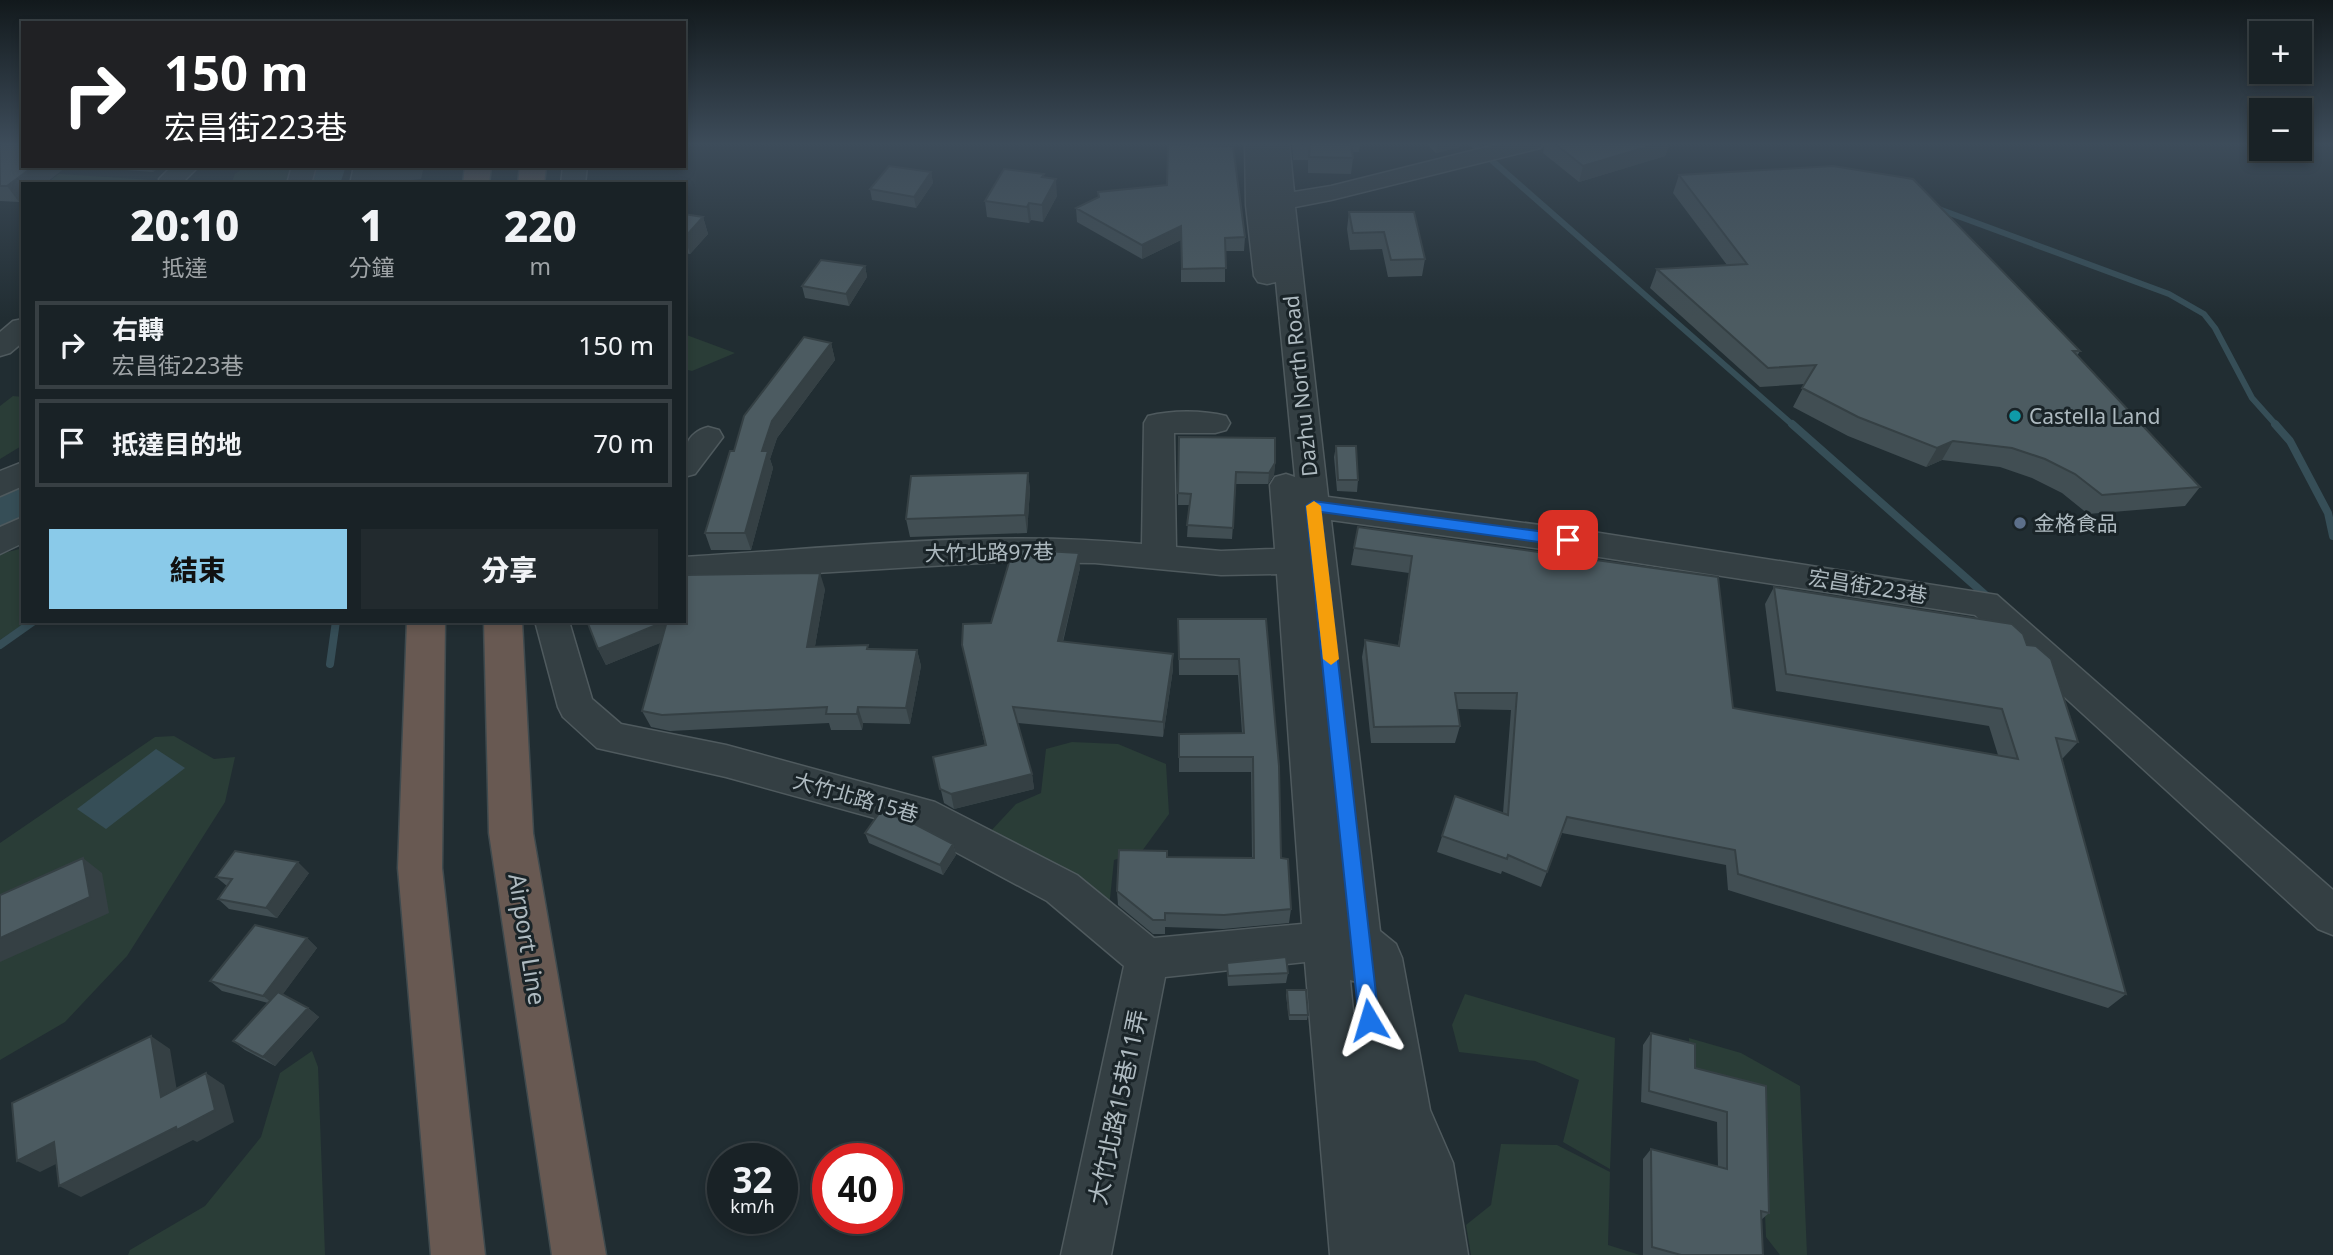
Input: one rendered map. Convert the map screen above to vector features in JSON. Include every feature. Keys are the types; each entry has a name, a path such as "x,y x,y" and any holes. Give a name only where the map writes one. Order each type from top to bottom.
{"highway":[{"path":"426,623 420,868 458,1255"},
{"name":"Airport Line","path":"503,623 511,832 579,1255"}],"street":[{"path":"1271,203 1280,202"},
{"name":"Dazhu North Road","path":"1271,203 1341,941 1355,1255"},
{"path":"0,347 21,329"},
{"path":"1159,557 1159,423 1215,423"},
{"path":"686,464 708,437"},
{"path":"0,485 21,473"},
{"name":"Dazhu North Road","path":"1301,506 1293,561 1341,941 1399,1255"},
{"name":"宏昌街223巷","path":"1301,506 1593,544 1985,604 2333,916"},
{"path":"0,542 21,529"},
{"name":"大竹北路97巷","path":"686,569 997,550 1096,551 1221,563 1293,561"},
{"name":"大竹北路15巷","path":"553,623 576,707 610,737 726,761 921,814 1062,888 1147,959"},
{"path":"1147,959 1341,941 1381,958 1406,1111 1429,1163 1443,1255"},
{"name":"大竹北路15巷11弄","path":"1086,1255 1147,959"}],"green space":[{"path":"686,335 735,353 692,371 686,370"},
{"path":"13,396 21,397 21,446 0,459 0,406"},
{"path":"21,549 21,623 25,623 0,640 0,554"},
{"path":"174,736 214,759 235,757 225,802 127,956 65,1022 0,1060 0,843 155,737"},
{"path":"1072,742 1118,744 1166,764 1169,814 1142,851 1114,860 1109,908 989,833 1016,804 1041,793 1046,749"},
{"path":"1465,994 1615,1038 1610,1169 1563,1142 1579,1080 1535,1061 1459,1052 1452,1025"},
{"path":"1689,1038 1741,1053 1800,1086 1807,1255 1780,1255 1766,1237 1760,1097 1690,1074"},
{"path":"312,1051 318,1067 325,1255 128,1255 130,1250 205,1206 261,1137 280,1073"},
{"path":"1501,1144 1557,1145 1610,1172 1608,1245 1640,1255 1471,1255 1466,1225 1491,1205"}],"water":[{"path":"156,749 185,768 106,829 77,809"}],"building":[{"path":"989,202 1044,202 1042,205 1029,203 1027,207"},
{"path":"1089,202 1240,202 1245,237 1225,238 1226,268 1182,269 1181,226 1142,245 1076,208"},
{"path":"1699,202 1935,202 2080,351 2073,351 2200,487 2102,495 2075,474 2045,459 2012,448 1953,441 1937,448 1858,417 1802,388 1816,365 1768,368 1657,269 1747,264"},
{"path":"1349,212 1414,212 1425,259 1391,260 1384,232 1353,233"},
{"path":"686,214 703,217 686,236"},
{"path":"821,260 865,266 846,294 802,286"},
{"path":"804,337 831,343 772,421 762,451 768,451 745,533 705,533 730,451 734,451 744,416"},
{"path":"1179,437 1275,438 1275,463 1269,473 1236,472 1233,528 1187,525 1191,494 1178,493"},
{"path":"1336,446 1356,446 1358,480 1338,480"},
{"path":"1028,473 1025,515 906,519 911,476"},
{"path":"1358,527 1718,577 1733,708 2018,759 2002,709 1786,674 1774,587 2012,624 2023,634 2027,645 2036,646 2051,659 2078,742 2056,738 2126,994 1738,874 1735,850 1567,817 1547,872 1508,855 1507,859 1442,836 1455,796 1508,815 1517,693 1455,693 1460,726 1374,727 1365,640 1399,646 1412,556 1354,548"},
{"path":"1013,549 1079,553 1058,641 1173,654 1163,722 1013,707 1032,774 951,794 940,789 933,757 986,745 962,645 963,624 991,623"},
{"path":"820,573 807,647 868,645 867,649 917,650 906,708 858,707 857,714 826,714 827,707 662,715 642,711 666,623 686,623 686,575"},
{"path":"1178,619 1266,619 1279,766 1281,858 1288,859 1291,909 1224,915 1165,913 1165,920 1153,920 1117,891 1119,850 1167,851 1167,857 1254,858 1253,757 1179,757 1179,734 1244,733 1239,659 1179,659"},
{"path":"588,623 661,623 598,649"},
{"path":"880,812 907,820 953,844 940,865 865,833"},
{"path":"235,851 298,862 266,908 218,899 232,879 216,877"},
{"path":"83,858 90,897 0,938 0,895"},
{"path":"255,925 307,938 263,996 210,981"},
{"path":"1286,957 1288,973 1228,976 1227,963"},
{"path":"1287,990 1306,990 1308,1015 1289,1015"},
{"path":"278,992 308,1008 263,1057 233,1041"},
{"path":"1651,1033 1695,1044 1695,1068 1766,1086 1769,1213 1761,1211 1763,1255 1681,1255 1652,1247 1651,1149 1727,1169 1727,1112 1649,1091"},
{"path":"151,1036 161,1097 206,1073 215,1110 59,1186 54,1142 17,1161 12,1103"}],"waterway":[{"path":"1539,202 1794,426"},
{"path":"1936,208 2169,294 2204,314 2215,328 2252,398 2277,426"},
{"path":"1792,424 1990,599"},
{"path":"2275,424 2290,441 2328,513 2333,536"},
{"path":"0,514 21,501"},
{"path":"0,645 31,623"},
{"path":"330,664 336,623"}],"slow traffic":[{"path":"1314,506 1331,659"}],"place":[{"name":"Castella Land","path":"2015,416"},
{"name":"金格食品","path":"2020,523"}],"route":[{"path":"1369,1020 1313,506 1568,540"}]}
